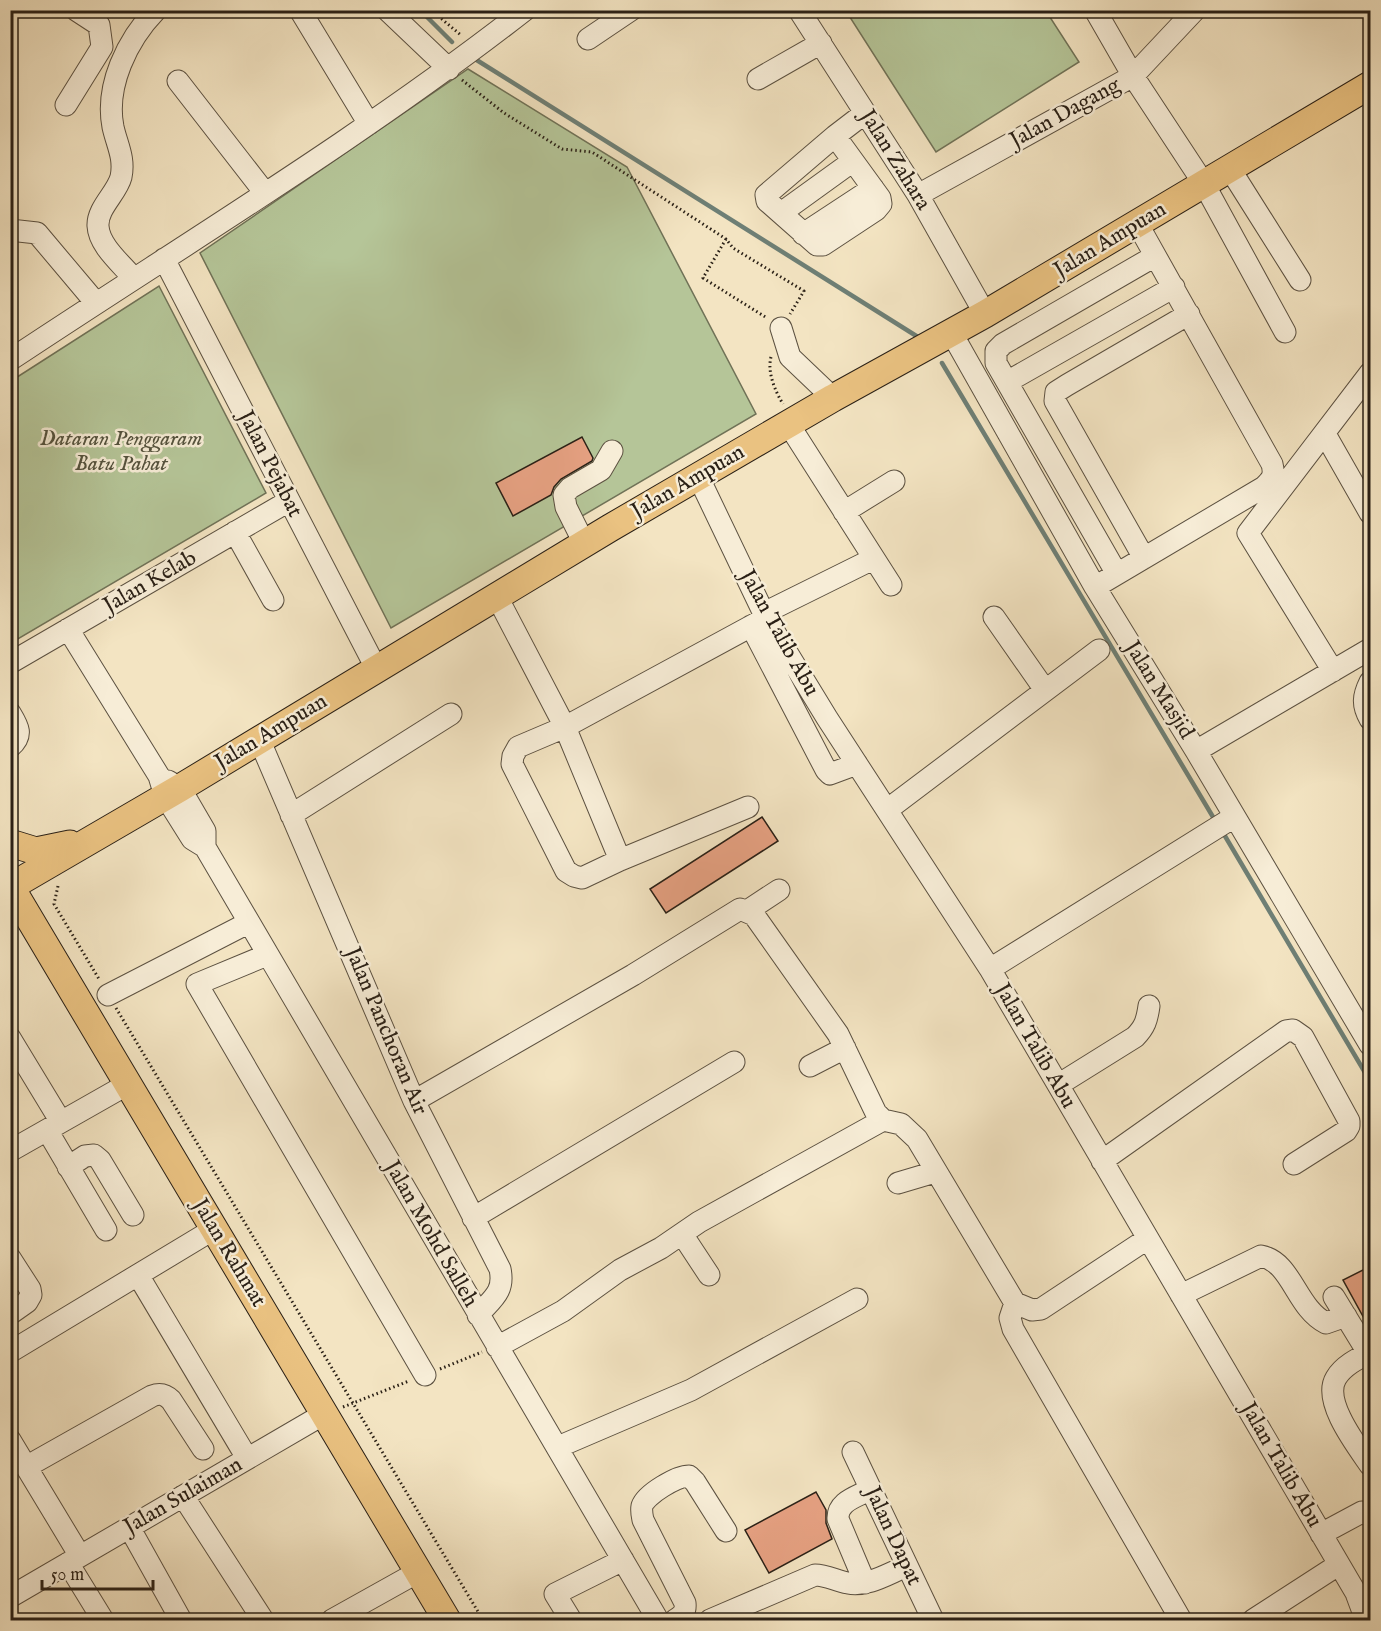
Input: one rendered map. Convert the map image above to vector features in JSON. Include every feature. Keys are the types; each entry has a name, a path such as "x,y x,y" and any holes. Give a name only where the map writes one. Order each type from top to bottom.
{"main road":[{"name":"Jalan Ampuan","path":"11,886 168,787 259,739 584,543 833,398 985,314 1371,85"},
{"path":"10,843 36,851 87,840"},
{"name":"Jalan Rahmat","path":"11,886 447,1620"}],"street":[{"path":"66,105 102,47 99,26 76,10"},
{"path":"134,279 105,246 98,226 104,208 121,179 123,160 113,128 111,104 117,74 134,40 156,10"},
{"path":"300,10 369,124"},
{"path":"387,10 449,69"},
{"path":"10,360 369,124 449,69 525,10"},
{"path":"588,39 631,10"},
{"name":"Jalan Zahara","path":"799,10 918,195 985,314"},
{"path":"1095,10 1133,76 1204,184 1285,332"},
{"name":"Jalan Dagang","path":"918,195 1133,76 1195,10"},
{"path":"758,79 821,44"},
{"path":"178,81 265,193"},
{"path":"835,136 873,188 803,234 767,201 766,195 835,136 866,113"},
{"path":"781,213 853,161"},
{"path":"1230,169 1300,279"},
{"path":"1095,587 1264,487 1273,478 1275,472 1137,223"},
{"path":"10,230 37,233 96,303"},
{"path":"1117,574 996,363 996,351 1155,256"},
{"name":"Jalan Pejabat","path":"164,259 376,668"},
{"path":"1007,382 1174,287"},
{"path":"1144,558 1054,401 1056,392 1189,314"},
{"path":"781,328 790,357 833,398"},
{"name":"Jalan Masjid","path":"951,332 1095,587 1196,751 1222,826 1371,1045"},
{"path":"1333,671 1248,533 1370,377"},
{"path":"792,423 844,512 891,585"},
{"path":"1325,434 1371,513"},
{"path":"584,543 566,507 564,495 570,488 601,470 612,452"},
{"name":"Jalan Talib Abu","path":"698,476 760,619 990,969 1356,1593 1365,1620"},
{"path":"844,512 894,481"},
{"name":"Jalan Kelab","path":"10,663 289,501"},
{"path":"235,532 273,600"},
{"path":"748,807 582,878 566,871 512,764 513,756 518,747 565,727 873,559"},
{"path":"496,595 565,727 620,860"},
{"path":"994,617 1045,690"},
{"path":"760,619 826,770 830,774 857,764"},
{"name":"Jalan Mohd Salleh","path":"68,629 168,787 206,831 205,847 658,1620"},
{"path":"1196,751 1371,649"},
{"path":"887,810 1099,650"},
{"path":"1371,682 1364,696 1365,709 1371,719"},
{"path":"10,713 19,729 20,736 10,747"},
{"path":"291,815 450,714"},
{"name":"Jalan Panchoran Air","path":"259,739 414,1101 500,1269 501,1289 478,1315"},
{"path":"990,969 1222,826"},
{"path":"747,911 779,890"},
{"path":"414,1101 633,975 740,909 754,915 838,1034 876,1113 883,1120 901,1124 917,1139 1015,1303 1032,1310 1041,1308 1148,1239"},
{"path":"108,995 248,922"},
{"path":"267,955 197,984 425,1375"},
{"path":"1058,1084 1135,1037 1146,1022 1149,1006"},
{"path":"1102,1161 1286,1031 1293,1030 1303,1037 1349,1120 1346,1131 1294,1164"},
{"path":"10,1038 54,1126 68,1167 106,1230"},
{"path":"810,1066 845,1048"},
{"path":"473,1218 734,1062"},
{"path":"10,1151 128,1084"},
{"path":"497,1347 563,1311 620,1270 699,1222 883,1120"},
{"path":"68,1167 85,1156 94,1155 100,1160 133,1215"},
{"path":"898,1184 935,1172"},
{"path":"14,1344 138,1275 214,1229"},
{"path":"682,1234 709,1275"},
{"path":"1181,1296 1261,1256 1271,1258 1281,1266 1305,1307 1316,1318 1326,1323 1346,1316"},
{"path":"10,1258 30,1289 31,1295 27,1302 10,1314"},
{"path":"138,1275 247,1458"},
{"path":"1334,1297 1370,1354 1343,1369 1335,1379 1333,1402 1371,1465"},
{"path":"558,1447 691,1390 857,1299"},
{"path":"1015,1303 1010,1318 1013,1329 1181,1620"},
{"path":"27,1467 159,1394 171,1400 202,1449"},
{"name":"Jalan Sulaiman","path":"10,1597 324,1414"},
{"path":"10,1440 27,1467 103,1620"},
{"name":"Jalan Dapat","path":"854,1452 933,1620"},
{"path":"675,1620 683,1615 686,1609 685,1603 644,1520 641,1509 644,1502 681,1476 689,1476 726,1531"},
{"path":"866,1583 838,1520 837,1511 841,1505 871,1489"},
{"path":"183,1496 263,1620"},
{"path":"1321,1534 1362,1512 1370,1513"},
{"path":"129,1527 181,1620"},
{"path":"571,1620 555,1594 623,1560"},
{"path":"1253,1620 1338,1565"},
{"path":"710,1620 815,1575 824,1575 848,1583 866,1583 907,1566"},
{"path":"332,1620 418,1572"}],"path":[{"path":"431,10 476,48"},
{"path":"449,69 504,113 562,149 592,152 726,239 733,248 804,291 781,328 774,343 769,366 777,396 792,423"},
{"path":"726,239 703,278 781,328"},
{"path":"58,886 54,904 483,1620"}],"green space":[{"path":"846,11 1046,11 1079,62 936,152"},
{"path":"468,69 627,167 756,414 391,628 200,253"},
{"name":"Dataran Penggaram Batu Pahat","path":"159,286 266,493 11,643 11,381"}],"building":[{"path":"582,437 593,458 592,461 561,479 551,495 513,516 496,483"},
{"path":"762,817 778,841 666,913 650,889"},
{"path":"1371,1266 1371,1331 1343,1280"},
{"path":"816,1492 826,1510 826,1523 832,1539 769,1573 745,1530"}],"waterway":[{"path":"420,10 452,42"},
{"path":"475,59 918,337"},
{"path":"942,363 1216,822"},
{"path":"1222,831 1370,1081"}]}
